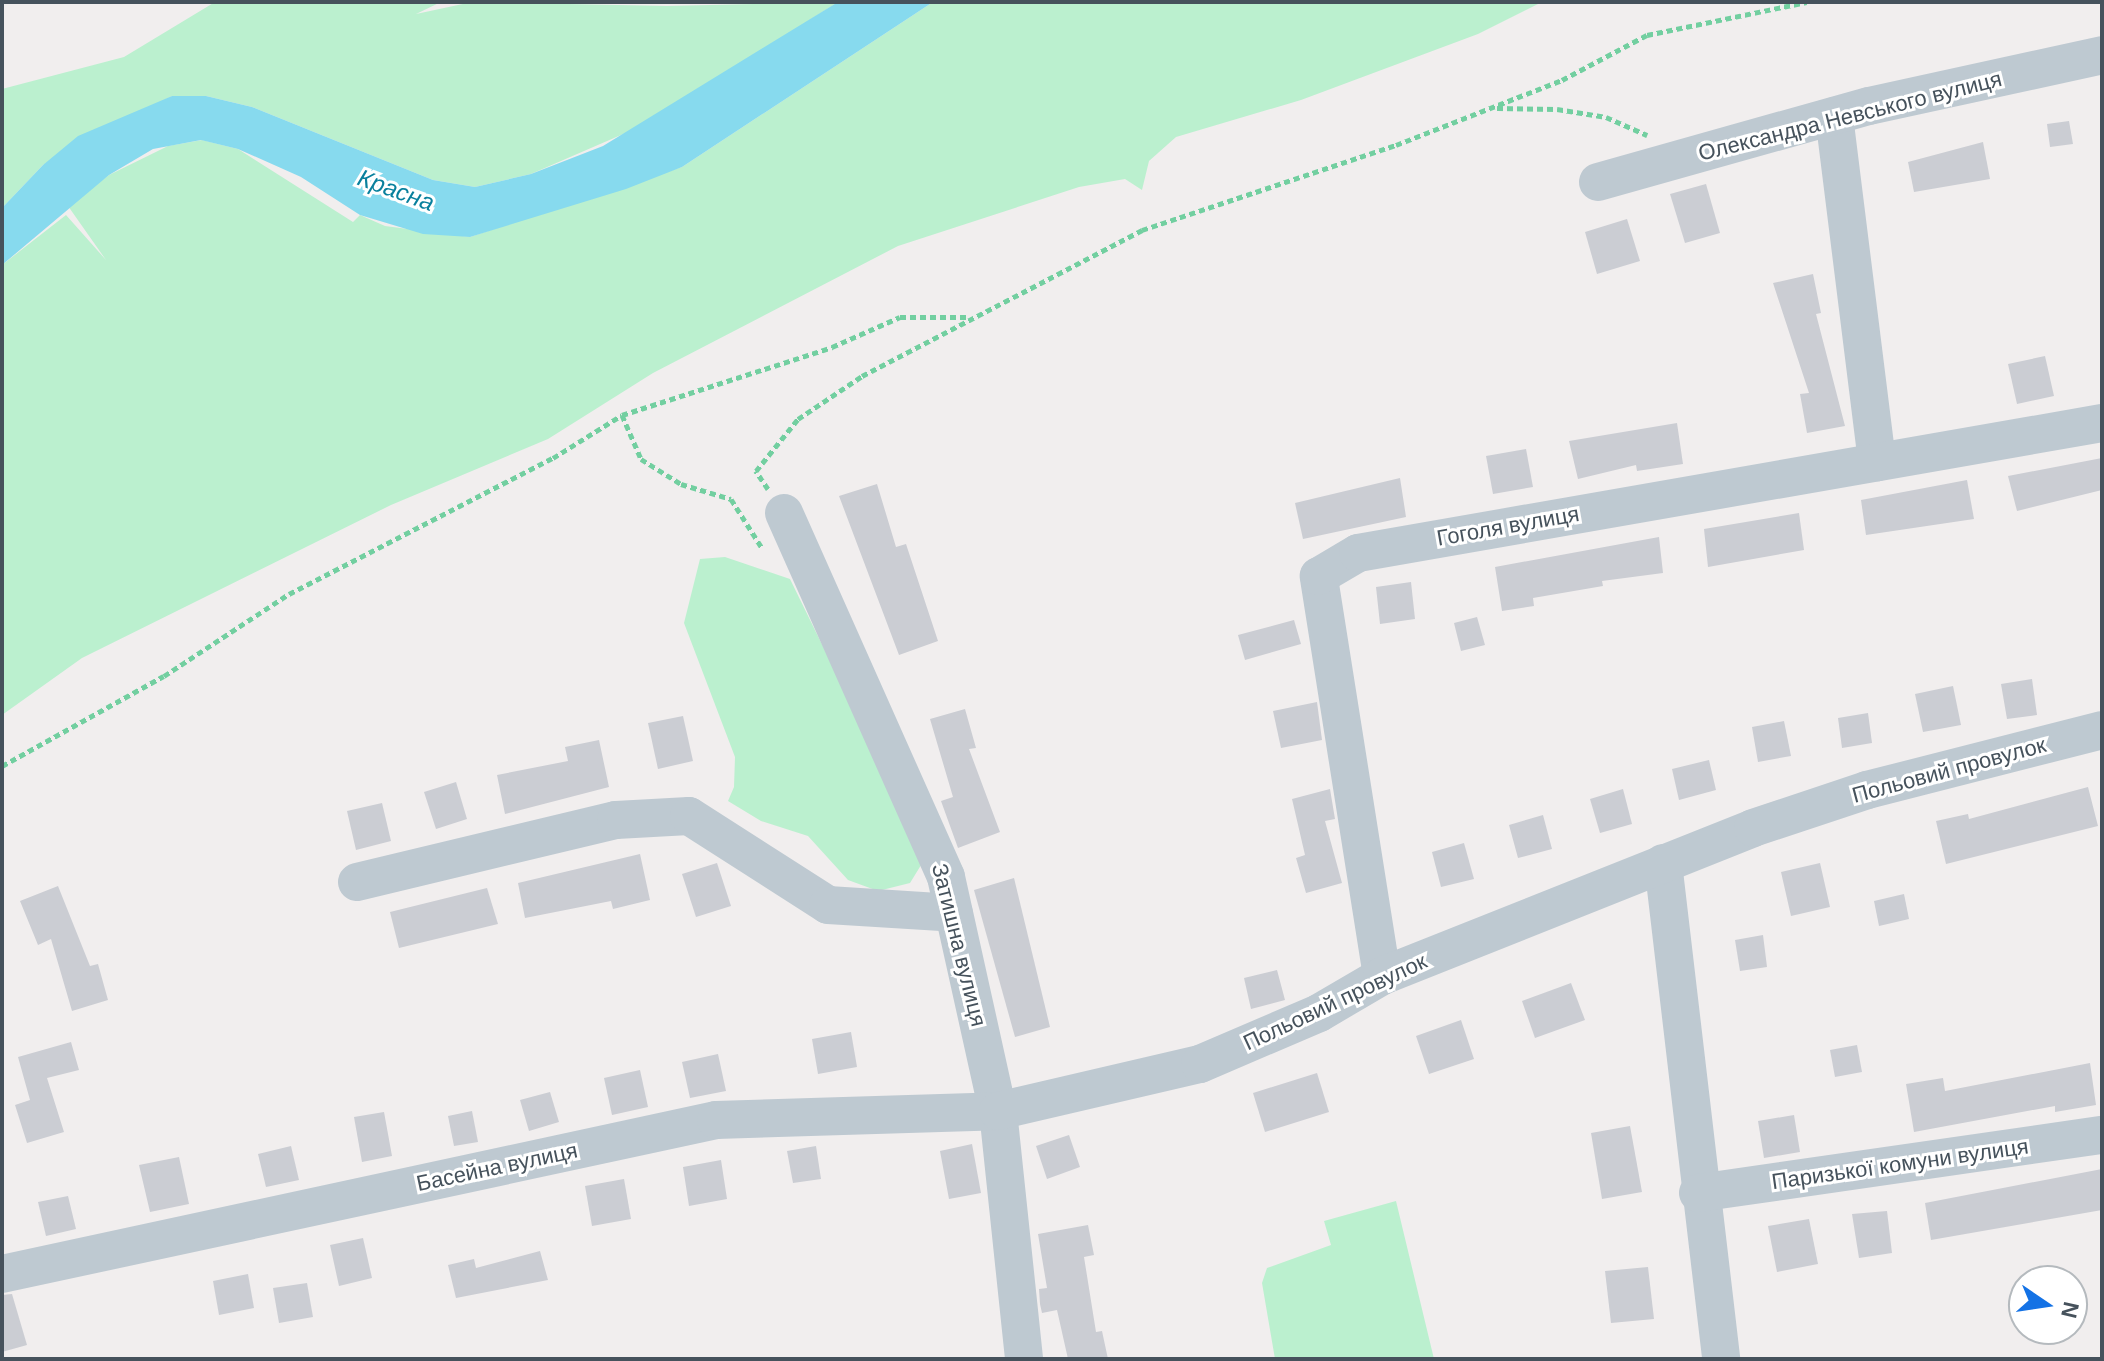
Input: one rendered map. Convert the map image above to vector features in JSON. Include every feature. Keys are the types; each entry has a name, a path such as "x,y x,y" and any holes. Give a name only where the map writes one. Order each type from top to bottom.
{"street":[{"name":"Олександра Невського вулиця","path":"1598,182 1834,116 2102,55"},
{"path":"1834,116 1877,462"},
{"name":"Гоголя вулиця","path":"1382,976 1319,576 1358,553 2102,423"},
{"name":"Затишна вулиця","path":"784,513 946,877 998,1111 1024,1359"},
{"name":"Польовий провулок","path":"998,1111 1200,1064 1319,1013 1382,976 1663,863 1867,790 2102,730"},
{"path":"357,882 616,820 689,816 828,905 954,913"},
{"path":"1663,863 1698,1193 1721,1359"},
{"name":"Басейна вулиця","path":"2,1274 716,1120 998,1111"},
{"name":"Паризької комуни вулиця","path":"1698,1193 2102,1135"}],"path":[{"path":"784,513 756,471 798,419 862,376 1142,230 1492,108 1562,80 1647,35 1807,2"},
{"path":"1492,108 1557,109 1606,117 1654,138"},
{"path":"2,766 164,676 289,594 553,458 622,415 832,347 900,317 972,317"},
{"path":"622,415 641,459 681,484 731,499 749,533 771,558 802,550"}],"green space":[{"path":"215,2 441,2 416,14 472,2 667,6 838,2 644,125 531,174 475,187 433,180 252,107 206,96 172,96 43,165 2,208 2,89 124,57"},
{"path":"933,2 1542,2 1478,34 1301,100 1176,137 1149,161 1142,190 1125,179 1079,187 898,246 653,373 548,439 391,505 82,658 2,715 2,265 66,215 106,260 68,206 109,175 168,146 202,140 238,149 353,222 360,215 385,226 470,237 682,167"},
{"path":"725,557 790,579 926,857 910,883 878,891 848,880 808,836 761,821 728,801 734,787 735,757 684,623 700,559"},
{"path":"1396,1201 1434,1359 1275,1359 1262,1283 1267,1268 1331,1245 1324,1221"}],"water":[{"name":"Красна","path":"838,2 933,2 682,167 626,189 470,237 423,234 360,215 301,177 238,149 201,140 153,149 109,175 2,265 2,208 43,165 78,136 172,96 206,96 252,107 433,180 475,187 531,174 603,146"}],"building":[{"path":"2069,121 2073,144 2050,147 2047,124"},
{"path":"1983,142 1990,179 1914,192 1908,162"},
{"path":"1706,184 1720,233 1685,243 1670,194"},
{"path":"1627,219 1640,261 1597,274 1585,232"},
{"path":"1813,274 1821,313 1816,314 1845,426 1807,433 1800,394 1809,393 1773,283"},
{"path":"2045,356 2054,396 2017,404 2008,364"},
{"path":"1677,423 1683,464 1637,471 1636,465 1578,479 1569,441"},
{"path":"1526,449 1533,487 1493,494 1486,456"},
{"path":"2102,458 2102,490 2017,511 2008,476"},
{"path":"1400,478 1406,517 1303,539 1295,503"},
{"path":"1967,480 1974,519 1866,535 1861,500"},
{"path":"877,484 896,547 906,544 938,641 899,655 839,496"},
{"path":"1799,513 1804,550 1708,567 1704,529"},
{"path":"1659,537 1663,573 1602,581 1603,586 1533,598 1534,606 1502,611 1495,567"},
{"path":"1411,582 1415,619 1380,624 1376,587"},
{"path":"1477,617 1485,645 1461,651 1454,623"},
{"path":"1294,620 1301,644 1245,660 1238,635"},
{"path":"2032,679 2037,715 2007,719 2001,684"},
{"path":"1953,686 1961,725 1923,732 1915,694"},
{"path":"1317,702 1322,740 1281,748 1273,711"},
{"path":"965,709 976,748 969,749 1000,832 958,848 941,801 953,797 930,719"},
{"path":"1868,713 1872,743 1842,748 1838,718"},
{"path":"683,716 693,761 658,769 648,723"},
{"path":"1784,721 1791,756 1758,762 1752,727"},
{"path":"599,740 609,787 505,814 497,775 568,761 565,747"},
{"path":"1709,760 1716,790 1679,800 1672,769"},
{"path":"456,782 467,819 436,829 424,792"},
{"path":"2088,787 2098,826 1946,864 1936,821 1968,814 1969,819"},
{"path":"1330,789 1335,819 1325,821 1342,883 1306,893 1296,858 1305,855 1292,799"},
{"path":"1623,789 1632,824 1600,833 1590,799"},
{"path":"382,803 391,841 356,850 347,811"},
{"path":"1543,815 1552,849 1518,858 1509,825"},
{"path":"1464,843 1474,879 1441,887 1432,852"},
{"path":"640,854 650,900 613,909 611,901 525,918 518,883"},
{"path":"717,863 731,906 696,917 682,874"},
{"path":"1820,863 1830,907 1791,916 1781,872"},
{"path":"1014,878 1050,1027 1015,1037 974,890"},
{"path":"58,886 90,966 98,964 108,1000 72,1011 51,939 38,945 20,901"},
{"path":"487,888 498,924 399,948 390,912"},
{"path":"1904,894 1909,919 1879,926 1874,901"},
{"path":"1763,935 1767,967 1740,971 1735,940"},
{"path":"1277,970 1285,1000 1251,1009 1244,978"},
{"path":"1571,983 1585,1020 1535,1038 1522,1001"},
{"path":"1461,1020 1474,1059 1429,1074 1416,1036"},
{"path":"851,1032 857,1067 818,1074 812,1039"},
{"path":"71,1042 79,1070 47,1078 64,1132 27,1143 15,1105 30,1100 18,1057"},
{"path":"1857,1045 1862,1072 1835,1077 1830,1050"},
{"path":"718,1054 726,1091 690,1098 682,1062"},
{"path":"2090,1063 2096,1105 2055,1112 2055,1106 1914,1132 1906,1084 1943,1078 1945,1091"},
{"path":"640,1070 648,1107 612,1115 604,1078"},
{"path":"1317,1073 1329,1112 1265,1132 1253,1093"},
{"path":"550,1092 559,1122 529,1131 520,1100"},
{"path":"472,1111 478,1142 454,1146 448,1116"},
{"path":"384,1112 392,1156 362,1162 354,1117"},
{"path":"1794,1115 1800,1152 1764,1158 1758,1121"},
{"path":"1630,1126 1642,1192 1602,1199 1591,1133"},
{"path":"1069,1135 1080,1167 1047,1179 1036,1146"},
{"path":"972,1144 981,1193 949,1199 940,1151"},
{"path":"291,1146 299,1180 266,1187 258,1154"},
{"path":"816,1146 821,1179 793,1183 787,1151"},
{"path":"179,1157 189,1204 150,1212 139,1165"},
{"path":"721,1160 727,1199 689,1206 683,1167"},
{"path":"2102,1169 2102,1210 1931,1240 1925,1203"},
{"path":"624,1179 631,1219 592,1226 585,1186"},
{"path":"68,1196 76,1229 46,1236 38,1202"},
{"path":"1887,1211 1892,1253 1859,1258 1852,1214"},
{"path":"1809,1219 1818,1264 1777,1272 1768,1226"},
{"path":"1088,1225 1094,1255 1084,1257 1096,1332 1102,1331 1108,1359 1068,1359 1057,1310 1042,1313 1039,1289 1047,1288 1038,1234"},
{"path":"363,1238 372,1278 339,1286 330,1245"},
{"path":"540,1251 548,1280 456,1298 448,1265 474,1259 476,1268"},
{"path":"1648,1267 1654,1319 1611,1323 1605,1271"},
{"path":"248,1274 254,1308 219,1315 213,1281"},
{"path":"307,1283 313,1317 279,1323 273,1288"},
{"path":"12,1294 27,1345 2,1352 2,1295"}]}
